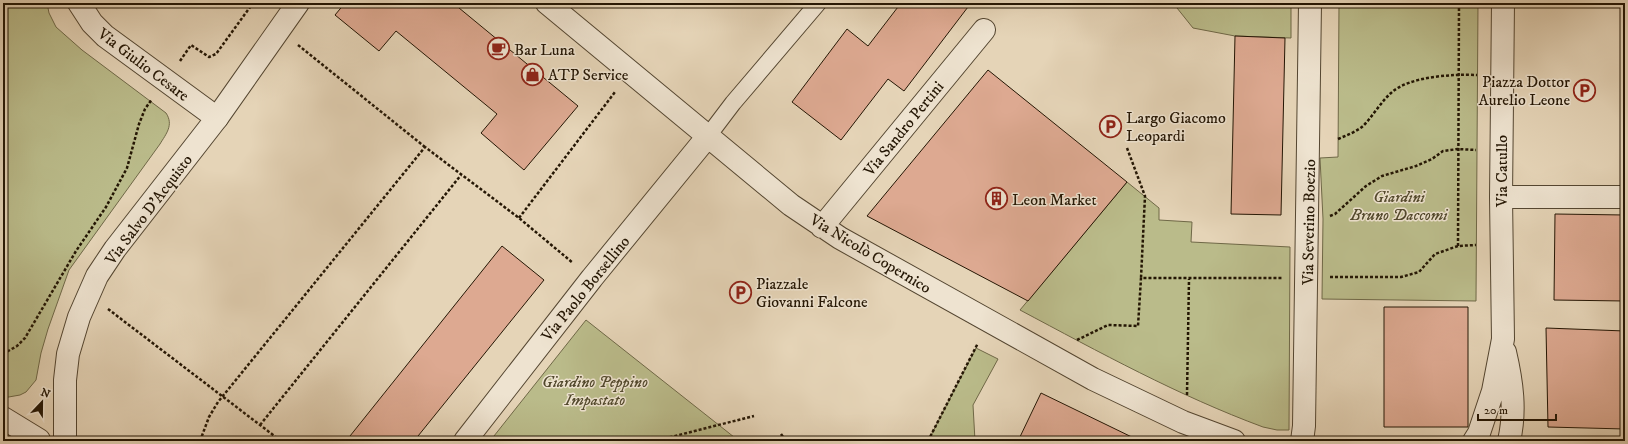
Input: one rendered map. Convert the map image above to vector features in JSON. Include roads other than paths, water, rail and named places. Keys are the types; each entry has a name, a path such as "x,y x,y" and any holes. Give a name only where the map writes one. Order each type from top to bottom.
{"street":[{"name":"Via Giulio Cesare","path":"79,3 92,24 105,36 217,118"},
{"name":"Via Salvo D'Acquisto","path":"65,438 66,368 75,331 88,294 97,276 115,249 217,118 298,3"},
{"name":"Via Nicolò Copernico","path":"547,3 791,205 822,227 851,245 1123,395 1183,422 1234,441"},
{"name":"Via Severino Boezio","path":"1302,441 1304,418 1310,3"},
{"name":"Via Catullo","path":"1503,3 1501,197 1503,339 1513,391 1512,429 1509,441"},
{"name":"Via Sandro Pertini","path":"822,227 984,30"},
{"name":"Via Paolo Borsellino","path":"465,441 592,278 708,136"},
{"path":"1501,197 1625,197"},
{"name":"Via Catullo","path":"1474,441 1481,428 1493,390 1503,339"},
{"path":"3,418 33,440 65,438"}],"lane":[{"path":"708,136 732,103 818,3"}],"place":[{"name":"Bar Luna","path":"498,49"},
{"name":"ATP Service","path":"532,74"},
{"name":"Piazza Dottor Aurelio Leone","path":"1585,90"},
{"name":"Largo Giacomo Leopardi","path":"1110,126"},
{"name":"Leon Market","path":"997,199"},
{"name":"Piazzale Giovanni Falcone","path":"741,292"}],"park label":[{"name":"Giardini Bruno Daccomi","path":"1399,205"},
{"name":"Giardino Peppino Impastato","path":"595,390"}]}
